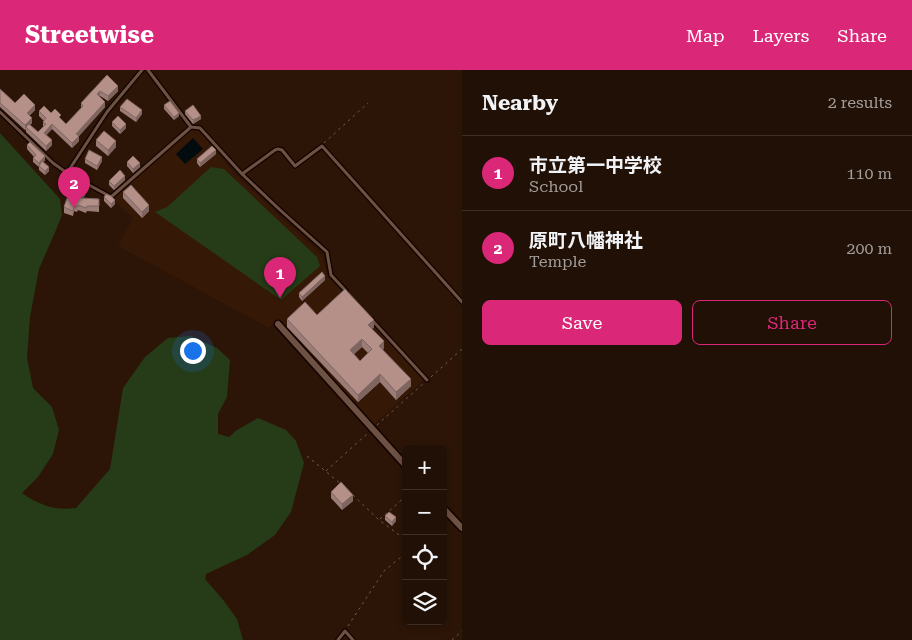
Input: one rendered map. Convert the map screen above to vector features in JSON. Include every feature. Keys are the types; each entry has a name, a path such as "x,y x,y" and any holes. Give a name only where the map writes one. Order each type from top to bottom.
{"street":[{"path":"278,324 402,462"},
{"path":"447,512 462,528"}],"lane":[{"path":"66,173 107,112 142,70"},
{"path":"148,70 191,127 200,128 242,174 327,252 331,274 350,296"},
{"path":"0,112 53,163 66,173 111,198 191,127"},
{"path":"242,174 275,150 282,150 295,166 322,146 462,302"},
{"path":"369,317 427,380"},
{"path":"338,640 345,631 353,640"}],"path":[{"path":"322,146 368,103"},
{"path":"326,471 462,349"},
{"path":"308,456 346,489"},
{"path":"353,495 379,520 402,537"},
{"path":"379,520 402,500"},
{"path":"345,631 384,570 402,556"},
{"path":"452,640 462,631"}],"shaded area":[{"path":"191,130 199,131 236,175 322,255 327,275 424,380 373,425 277,321 269,328 118,246 133,218 112,199"},
{"path":"193,138 203,149 185,164 176,154"}],"green space":[{"path":"0,133 60,199 62,215 39,269 30,317 27,358 33,388 52,407 59,430 53,454 38,477 22,493 35,501 54,508 76,508 110,469 123,388 145,357 168,338 191,336 217,348 230,360 227,397 218,414 218,434 229,437 258,418 286,430 296,441 304,463 291,512 275,535 247,555 206,574 205,579 237,619 243,640 0,640"},
{"path":"211,167 224,169 317,257 320,266 281,300 155,212 167,207"}],"building":[{"path":"107,75 118,86 108,96 100,91 97,94 105,102 76,134 79,136 72,143 52,124 44,133 52,140 46,146 26,127 29,124 38,132 46,124 43,122 46,118 39,111 44,106 51,113 55,109 61,115 59,117 66,124 83,106 81,103"},
{"path":"0,89 15,103 24,94 35,105 27,113 32,118 25,125 0,103"},
{"path":"127,99 142,110 136,118 120,107"},
{"path":"170,101 179,113 174,117 164,105"},
{"path":"193,105 201,116 193,120 185,111"},
{"path":"118,116 126,124 120,130 112,122"},
{"path":"104,131 116,141 108,150 96,140"},
{"path":"30,142 45,156 39,163 33,158 36,155 27,145"},
{"path":"212,146 216,150 200,163 197,159"},
{"path":"89,150 102,157 97,166 85,159"},
{"path":"133,156 140,163 133,169 127,162"},
{"path":"42,161 49,167 45,171 39,166"},
{"path":"120,170 125,176 114,186 109,181"},
{"path":"78,185 86,188 81,198 99,199 99,206 87,206 86,208 78,205 77,207 74,206 73,211 64,207 68,195 74,196"},
{"path":"131,185 149,205 142,212 123,192"},
{"path":"106,194 115,200 111,204 104,197"},
{"path":"322,272 325,276 302,297 299,293"},
{"path":"345,289 374,320 368,325 384,341 379,346 411,379 396,392 380,374 358,395 287,319 305,302 317,315","holes":["362,339 372,349 360,361 350,350"]},
{"path":"341,482 353,495 342,504 331,492"},
{"path":"389,512 396,517 392,522 385,516"}],"place":[{"name":"原町八幡神社","path":"74,208"},
{"name":"市立第一中学校","path":"280,298"}]}
